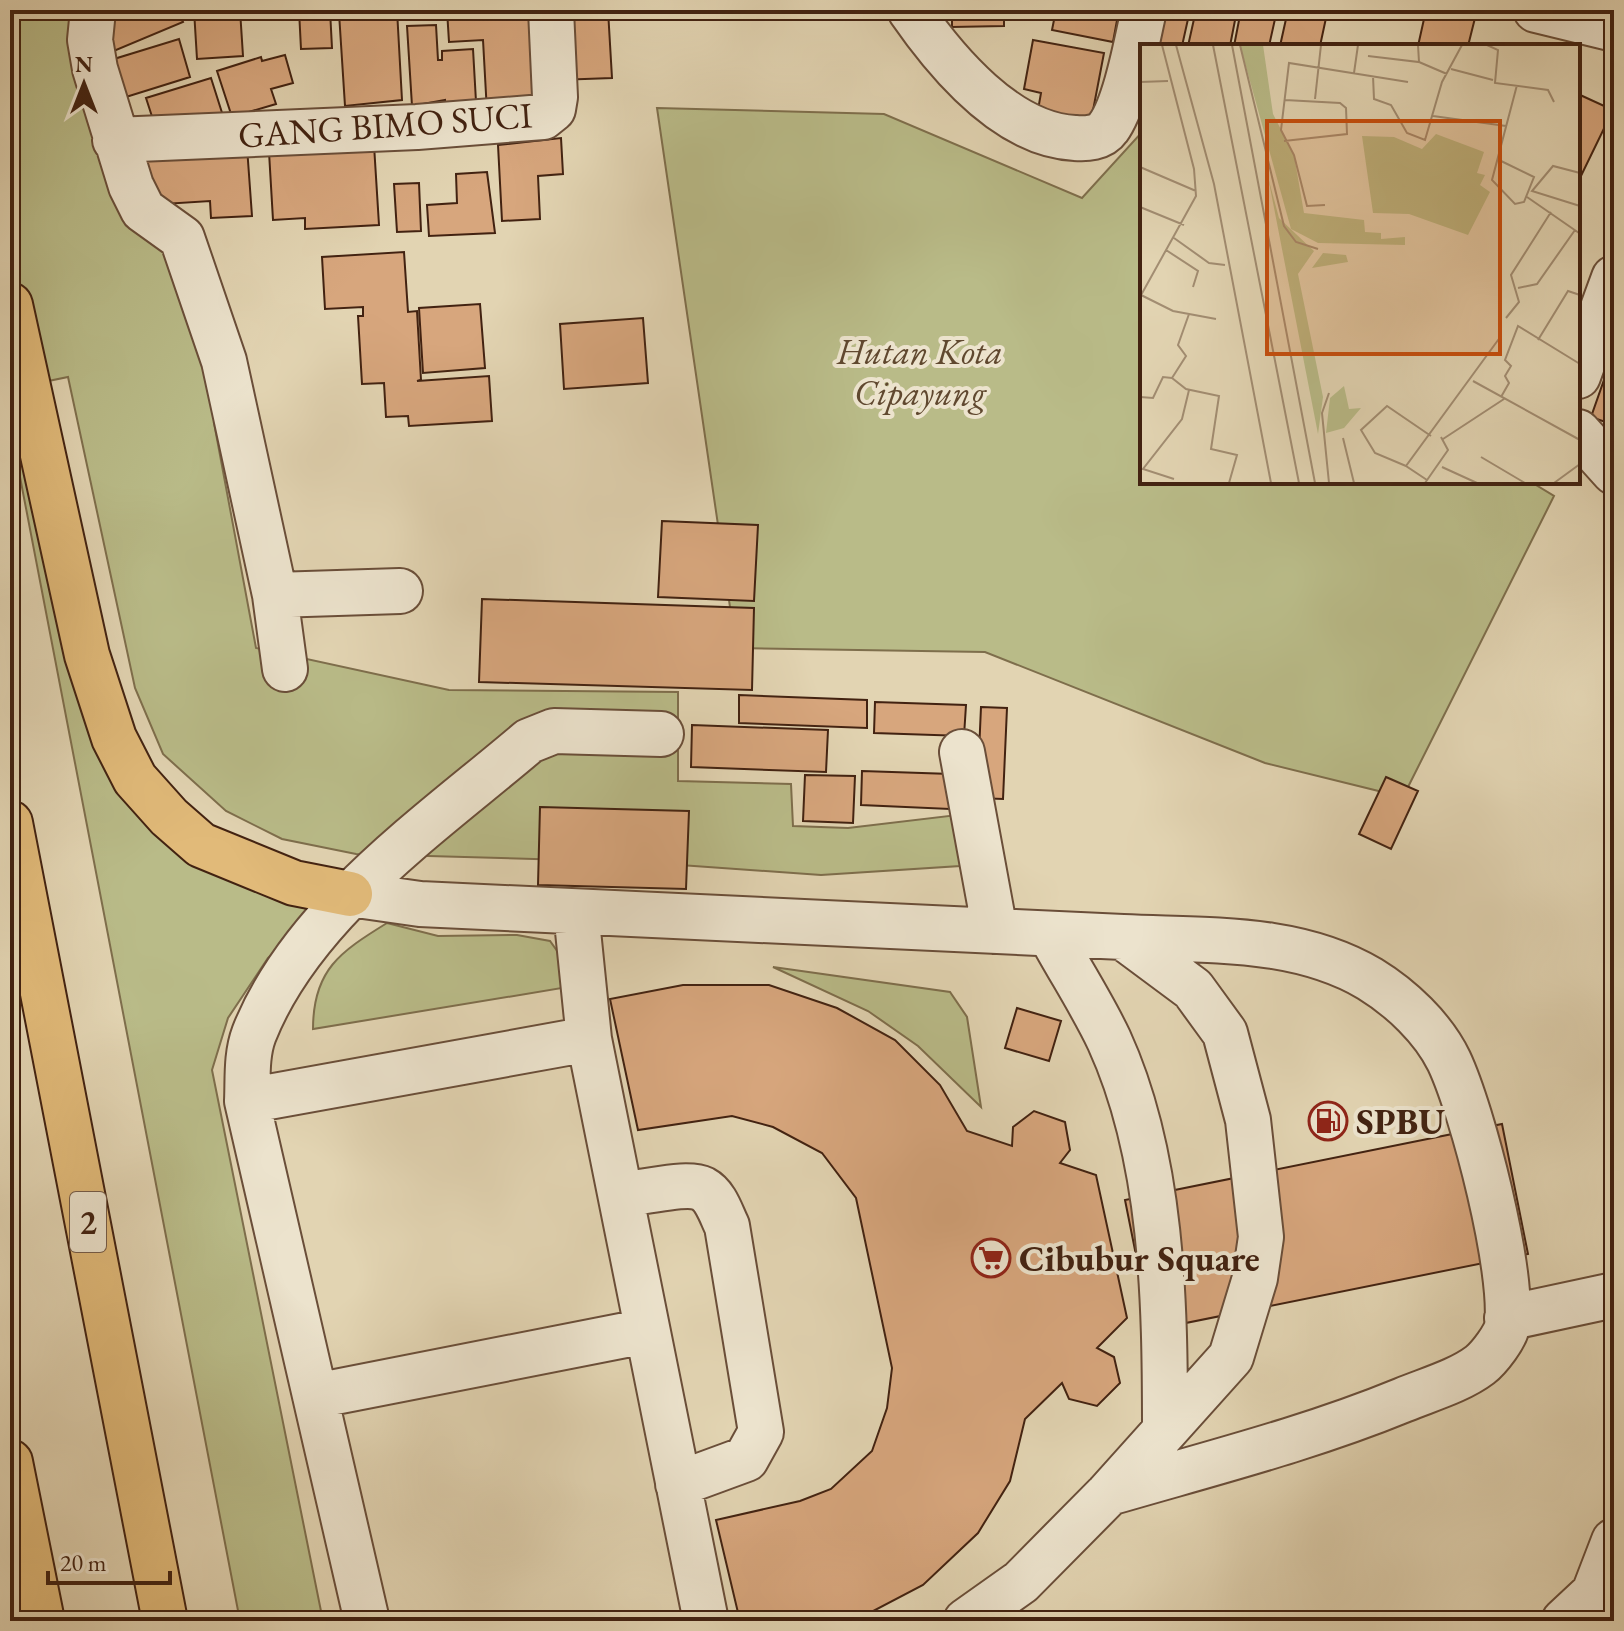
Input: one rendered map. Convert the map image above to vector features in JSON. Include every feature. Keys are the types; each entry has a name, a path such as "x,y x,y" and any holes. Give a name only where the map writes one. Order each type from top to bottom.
{"highway":[{"path":"10,305 87,655 114,738 135,779 169,817 201,845 294,883 350,894"},
{"name":"2","path":"10,823 165,1621"},
{"path":"10,1462 42,1621"}],"street":[{"path":"93,10 90,40 95,69 131,186 143,210 182,238 224,361 275,595 285,669"},
{"name":"GANG BIMO SUCI","path":"115,140 417,127 543,117 553,109 555,97 551,10"},
{"path":"910,10 972,83 996,106 1027,126 1052,136 1091,138 1110,126 1130,69 1144,10"},
{"path":"1536,10 1614,29"},
{"path":"1580,371 1614,278"},
{"path":"1580,434 1614,472"},
{"path":"275,595 400,591"},
{"path":"367,1621 247,1101 248,1061 254,1035 294,963 350,894 540,735 554,731 661,734"},
{"path":"962,752 995,931"},
{"path":"350,894 420,904 1123,937 1293,948 1323,957 1371,980 1420,1019 1448,1061 1477,1144 1507,1288 1507,1330 1481,1364 1344,1424 1109,1493"},
{"path":"420,904 457,916 578,931 877,944 900,940 920,927"},
{"path":"578,931 589,1039 706,1621"},
{"path":"1050,934 1109,1042 1138,1125 1165,1300 1165,1429"},
{"path":"966,1621 1021,1582 1109,1493 1231,1357 1255,1278 1261,1237 1248,1120 1225,1033 1193,989 1123,937"},
{"path":"247,1101 589,1039"},
{"path":"621,1195 691,1186 704,1190 715,1201 727,1226 761,1432 746,1459 678,1484"},
{"path":"1507,1318 1614,1295"},
{"path":"315,1396 646,1331"},
{"path":"1564,1621 1594,1593 1614,1541"}],"green space":[{"path":"10,10 73,10 237,421 214,423 256,648 449,690 678,692 678,781 791,784 793,826 848,828 957,815 960,866 821,875 638,862 356,854 282,839 226,811 163,754 135,688 68,377 24,386 10,324"},
{"name":"Hutan Kota Cipayung","path":"657,108 884,114 1082,198 1140,134 1140,484 1534,484 1554,496 1403,797 1265,763 985,652 736,648"},
{"path":"10,390 111,771 328,908 268,958 228,1018 212,1070 323,1621 240,1621 10,425"},
{"path":"387,923 438,936 517,935 550,941 560,955 562,988 313,1029 318,992 332,965"},
{"path":"773,967 950,992 967,1017 981,1107 918,1046 868,1011"}],"building":[{"path":"125,10 178,10 183,22 109,53 96,23"},
{"path":"194,10 240,10 243,56 197,59"},
{"path":"250,10 286,10 286,18 249,17"},
{"path":"299,10 330,10 332,48 301,49"},
{"path":"397,10 402,100 345,106 339,13"},
{"path":"447,10 539,10 545,109 487,112 483,40 449,42"},
{"path":"553,10 608,10 612,78 557,80"},
{"path":"952,10 1004,10 1004,26 952,27"},
{"path":"1056,10 1129,10 1128,17 1118,15 1113,42 1052,30"},
{"path":"1155,10 1190,10 1182,44 1147,44"},
{"path":"1196,10 1237,10 1230,44 1188,44"},
{"path":"1241,10 1277,10 1269,44 1234,44"},
{"path":"1288,10 1326,18 1320,44 1280,44"},
{"path":"1426,10 1477,10 1468,44 1418,44"},
{"path":"436,25 438,60 442,60 442,51 473,49 477,119 446,121 445,100 412,106 407,26"},
{"path":"179,39 190,77 126,97 114,59"},
{"path":"1033,40 1104,53 1091,121 1038,110 1041,93 1024,89"},
{"path":"285,55 293,83 271,89 276,104 232,117 217,71 261,57 262,61"},
{"path":"211,78 224,119 158,135 146,98"},
{"path":"1580,95 1613,110 1580,178"},
{"path":"561,138 563,174 538,176 540,219 502,221 498,145"},
{"path":"374,145 379,225 305,229 305,218 273,220 269,152"},
{"path":"247,147 252,216 211,218 210,201 148,205 145,155"},
{"path":"487,172 495,233 429,236 427,205 457,203 456,174"},
{"path":"419,183 421,231 397,232 394,184"},
{"path":"404,252 408,312 417,311 421,380 417,381 489,376 492,421 409,426 408,416 386,417 384,383 362,384 358,316 363,316 363,307 325,309 322,257"},
{"path":"480,304 485,368 423,373 419,308"},
{"path":"643,318 648,383 564,389 560,324"},
{"path":"1611,360 1614,361 1614,425 1591,417"},
{"path":"662,521 758,525 754,601 658,597"},
{"path":"482,599 754,608 752,690 479,682"},
{"path":"739,695 867,700 867,728 739,723"},
{"path":"875,702 966,705 964,736 874,733"},
{"path":"981,707 1007,708 1003,799 977,798"},
{"path":"692,725 828,730 826,772 691,767"},
{"path":"862,771 951,774 950,809 861,805"},
{"path":"805,775 855,776 853,823 803,821"},
{"path":"1386,777 1418,791 1391,849 1359,834"},
{"path":"540,807 689,811 686,889 538,885"},
{"name":"Cibubur Square","path":"683,985 769,985 837,1008 895,1040 940,1085 967,1131 1012,1146 1013,1127 1034,1111 1065,1122 1070,1150 1060,1163 1096,1175 1127,1318 1097,1348 1114,1357 1120,1383 1097,1406 1069,1399 1062,1383 1025,1419 1010,1481 978,1533 923,1585 858,1619 740,1621 716,1520 800,1501 831,1489 872,1451 887,1408 892,1368 856,1198 822,1153 773,1127 732,1116 638,1130 610,999"},
{"path":"1017,1008 1061,1021 1049,1061 1005,1048"},
{"path":"1502,1124 1528,1254 1151,1330 1125,1200"}],"place":[{"name":"SPBU","path":"1328,1121"},
{"name":"Cibubur Square","path":"991,1258"}]}
